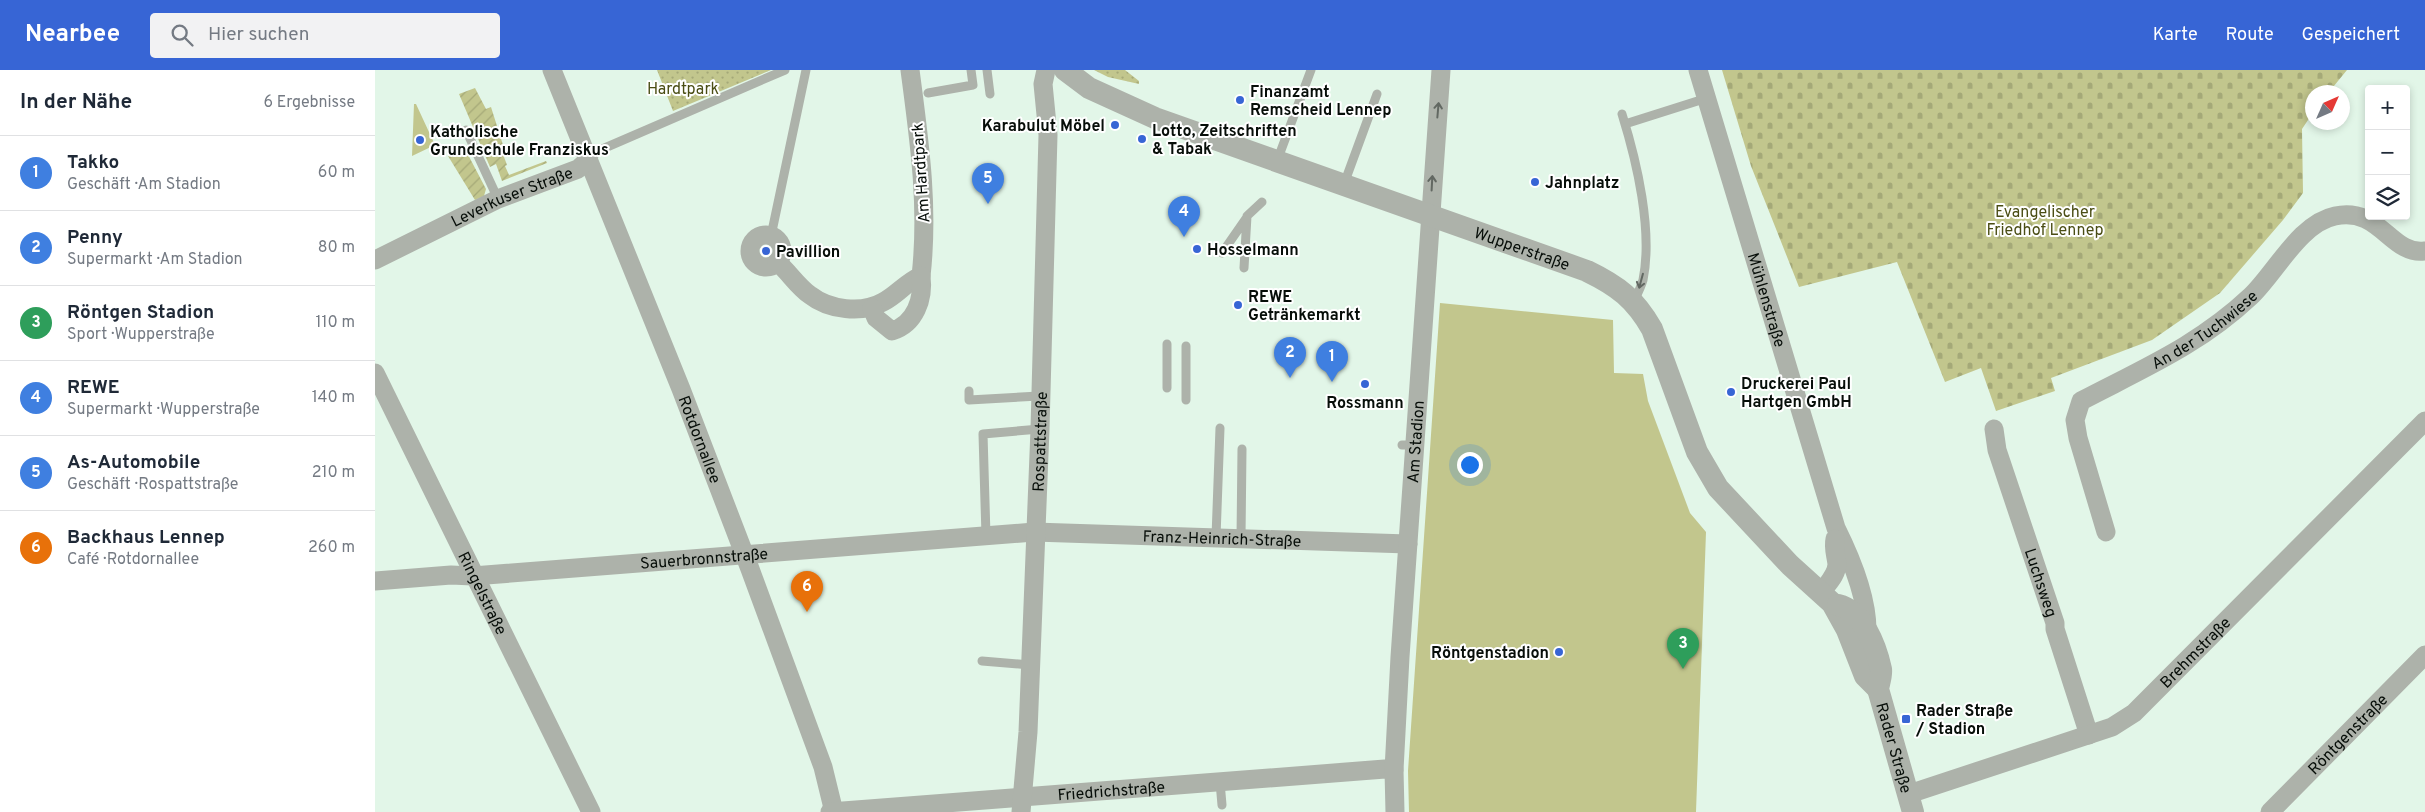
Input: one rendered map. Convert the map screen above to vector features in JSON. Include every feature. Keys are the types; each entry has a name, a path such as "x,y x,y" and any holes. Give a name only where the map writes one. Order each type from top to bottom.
{"street":[{"name":"Rotdornallee","path":"552,70 681,389 744,553 823,767 834,812"},
{"name":"Am Hardtpark","path":"872,308 876,318 892,332 903,328 911,320 919,304 922,285 925,206 922,156 910,70"},
{"name":"Rospattstraße","path":"1021,805 1028,732 1039,429 1048,135 1043,84 1046,70"},
{"name":"Wupperstraße","path":"1065,70 1089,88 1155,118 1587,271 1620,289 1642,311 1660,345 1697,452 1718,488 1790,565 1827,598"},
{"name":"Am Stadion","path":"1395,812 1394,770 1408,544 1408,445 1431,215 1441,70"},
{"name":"Mühlenstraße","path":"1698,70 1836,528 1857,579 1867,611 1867,630"},
{"name":"Leverkuser Straße","path":"375,260 498,199 578,169 588,160"},
{"name":"An der Tuchwiese","path":"2106,532 2078,438 2075,420 2081,401 2152,367 2195,341 2224,320 2256,291 2304,234 2322,220 2335,215 2363,216 2404,248 2417,252 2425,251"},
{"path":"771,236 781,248 777,262 767,267 753,260 751,255 752,244 755,240 760,237 771,236"},
{"path":"777,262 810,296 841,308 872,308 890,299 911,280 921,276"},
{"name":"Ringelstraße","path":"375,373 473,576 591,812"},
{"name":"Brehmstraße","path":"1913,806 2112,727 2134,713 2425,421"},
{"name":"Luchsweg","path":"1994,429 1997,450 2055,623 2055,629 2089,735"},
{"name":"Mühlenstraße","path":"1827,598 1837,564 1833,548 1836,528"},
{"name":"Sauerbronnstraße","path":"375,581 451,575 473,576 744,553 1034,532"},
{"name":"Franz-Heinrich-Straße","path":"1034,532 1408,544"},
{"path":"1827,598 1853,588 1857,579"},
{"name":"Rader Straße","path":"1827,598 1846,607 1867,630 1881,671 1878,689 1913,806"},
{"name":"Rader Straße","path":"1827,598 1847,630 1865,676 1878,689"},
{"name":"Röntgenstraße","path":"2271,812 2425,655"},
{"name":"Friedrichstraße","path":"829,812 1021,805 1220,782 1385,768 1394,770"}],"lane":[{"name":"Leverkuser Straße","path":"588,160 600,150 785,70"},
{"path":"771,236 806,70"},
{"path":"928,93 973,85 971,70"},
{"path":"987,70 990,94"},
{"path":"1277,161 1311,70"},
{"path":"1344,184 1377,94"},
{"path":"1625,124 1707,98"},
{"path":"1622,114 1645,222 1647,244 1643,281 1634,302"},
{"path":"466,130 498,199"},
{"path":"1222,253 1247,216 1262,202"},
{"path":"1244,268 1247,216"},
{"path":"1167,344 1167,388"},
{"path":"1186,346 1186,400"},
{"path":"969,391 969,400 1039,396"},
{"path":"1216,537 1220,428"},
{"path":"986,536 983,434 1039,429"},
{"path":"1241,538 1242,449"},
{"path":"982,661 1030,665"},
{"path":"1220,782 1222,805"}],"green space":[{"name":"Hardtpark","path":"657,70 771,70 673,111"},
{"path":"1094,70 1125,70 1139,81 1139,84 1108,77"},
{"name":"Evangelischer Friedhof Lennep","path":"1722,70 2347,70 2335,85 2305,85 2305,124 2302,129 2303,193 2283,220 2220,293 2152,340 2051,378 2055,391 1996,411 1981,368 1945,382 1897,262 1799,287 1751,166"},
{"path":"475,88 486,109 491,107 503,145 501,149 509,175 546,161 547,163 502,181 496,164 490,167 459,94"},
{"path":"414,104 416,104 435,145 412,156"},
{"path":"464,147 486,189 484,196 475,200 448,156"},
{"name":"Röntgenstadion","path":"1440,303 1613,320 1614,373 1643,374 1648,401 1690,513 1706,532 1696,812 1409,812 1408,771"}],"place":[{"name":"Finanzamt Remscheid Lennep","path":"1240,100"},
{"name":"Karabulut Möbel","path":"1115,125"},
{"name":"Lotto, Zeitschriften & Tabak","path":"1142,139"},
{"name":"Katholische Grundschule Franziskus","path":"420,140"},
{"name":"Jahnplatz","path":"1535,182"},
{"name":"As-Automobile","path":"988,204"},
{"name":"REWE","path":"1184,237"},
{"name":"Hosselmann","path":"1197,249"},
{"name":"Pavillion","path":"766,251"},
{"name":"REWE Getränkemarkt","path":"1238,305"},
{"name":"Penny","path":"1290,378"},
{"name":"Takko","path":"1332,382"},
{"name":"Rossmann","path":"1365,384"},
{"name":"Druckerei Paul Hartgen GmbH","path":"1731,392"},
{"name":"Backhaus Lennep","path":"807,612"},
{"name":"Röntgenstadion","path":"1559,652"},
{"name":"Röntgen Stadion","path":"1683,669"},
{"name":"Rader Straße / Stadion","path":"1906,719"}]}
